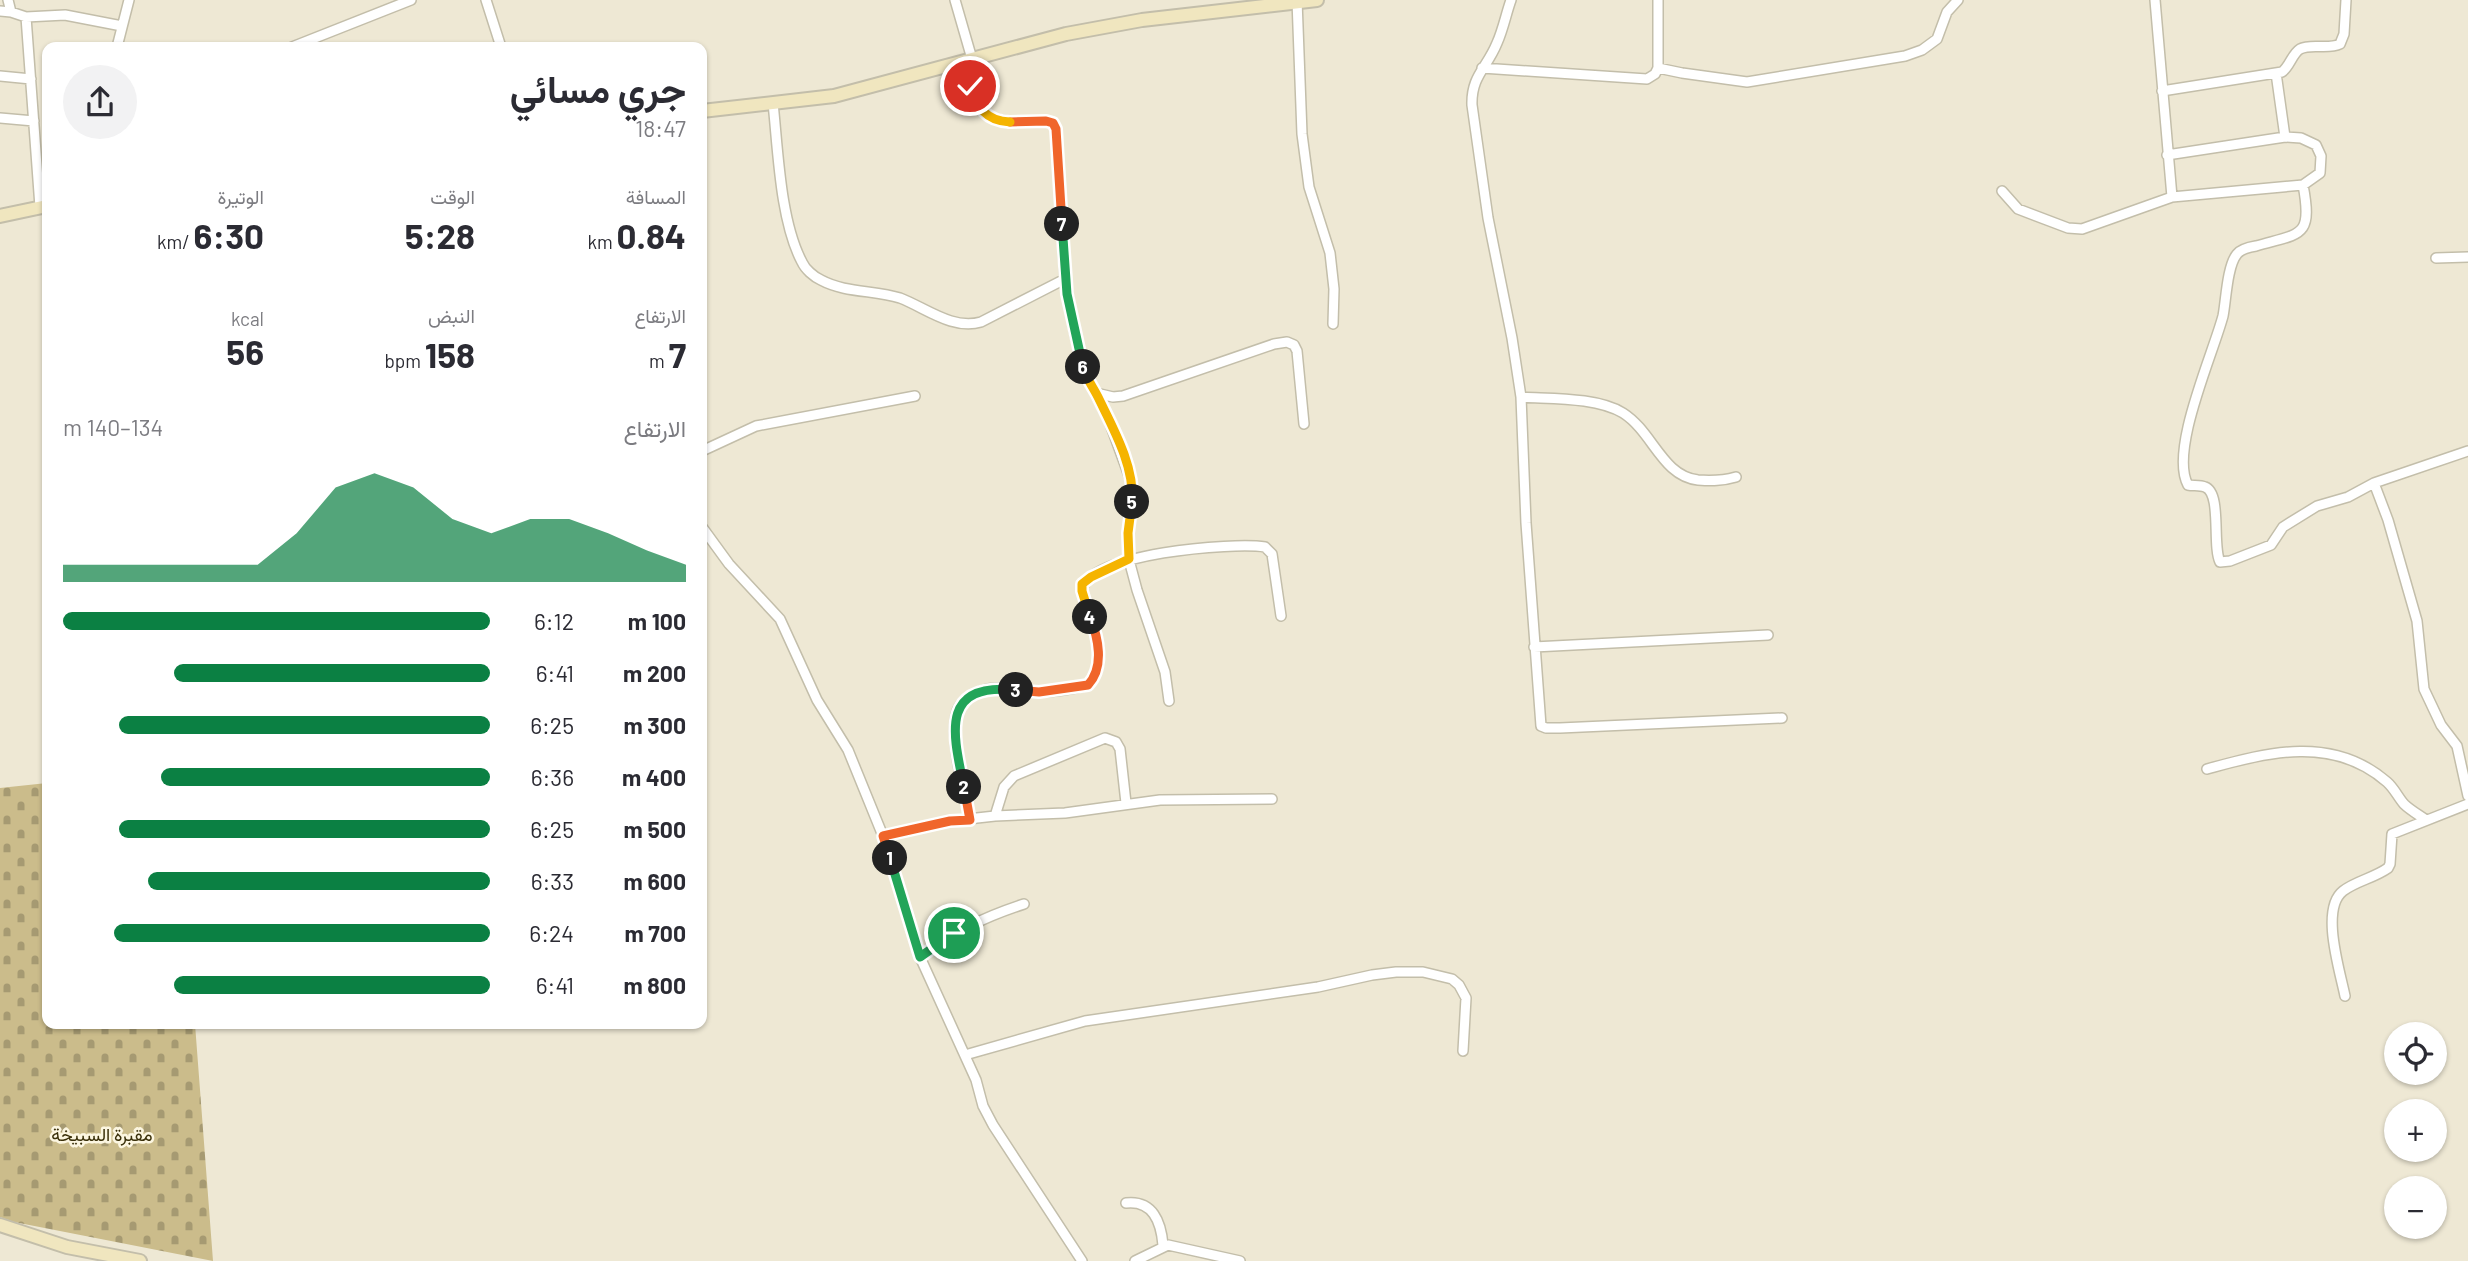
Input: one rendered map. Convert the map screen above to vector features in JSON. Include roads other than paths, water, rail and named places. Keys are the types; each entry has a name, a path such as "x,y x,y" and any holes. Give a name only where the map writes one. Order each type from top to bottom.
{"street":[{"path":"8,0 11,12"},
{"path":"118,42 129,0"},
{"path":"305,42 411,0"},
{"path":"486,0 499,42"},
{"path":"955,0 977,103 989,118 1000,122 1046,121 1053,123 1056,129 1065,279 1080,357 1085,374 1112,429 1132,484 1129,559 1165,672 1169,701"},
{"path":"707,110 834,96 1066,34 1142,20 1317,0"},
{"path":"1511,0 1497,44 1472,90 1472,105 1488,218 1521,397 1534,647 1541,726 1546,728 1782,718"},
{"path":"1482,68 1647,79 1656,74 1658,68 1657,0"},
{"path":"1658,68 1747,82 1905,56 1922,50 1937,39 1947,12 1958,0"},
{"path":"2155,0 2172,197"},
{"path":"2162,91 2276,73 2285,69 2297,51 2305,47 2333,48 2340,44 2344,34 2346,0"},
{"path":"1297,1 1302,134 1309,187 1330,253 1334,324"},
{"path":"0,11 26,17 65,15 122,26"},
{"path":"26,17 42,190"},
{"path":"2276,73 2285,136"},
{"path":"0,76 31,79"},
{"path":"773,103 787,215 803,265 820,280 893,296 951,321 971,325 1065,279"},
{"path":"0,118 34,121"},
{"path":"2002,191 2018,209 2068,229 2082,229 2172,197 2303,185 2320,173 2321,156 2316,145 2301,138 2285,136 2167,155"},
{"path":"2303,185 2307,219 2303,229 2296,234 2237,253 2222,317 2196,394 2186,436 2183,474 2188,485 2205,486 2210,490 2215,507 2216,554 2220,562 2230,561 2271,545 2283,527 2317,506 2348,497 2374,483 2468,451"},
{"path":"0,216 42,207"},
{"path":"2436,258 2468,257"},
{"path":"1096,393 1123,396 1274,344 1287,342 1294,345 1297,351 1304,424"},
{"path":"707,449 756,426 915,396"},
{"path":"1521,397 1588,402 1622,413 1646,434 1677,474 1686,479 1720,482 1736,477"},
{"path":"2374,483 2388,520 2417,621 2424,689 2441,725 2457,746 2468,796"},
{"path":"707,534 729,564 780,619 817,700 848,750 883,836 920,957 965,1055 993,1125 1082,1261"},
{"path":"970,820 956,749 956,714 960,705 977,693 995,688 1039,692 1088,685 1096,675 1098,650 1082,591 1082,584 1091,577 1129,559 1187,547 1265,547 1272,554 1281,616"},
{"path":"1534,647 1768,635"},
{"path":"995,816 1004,787 1013,776 1105,738 1116,742 1121,749 1126,803"},
{"path":"2207,769 2249,757 2297,751 2332,753 2364,766 2388,783 2405,805 2426,820"},
{"path":"883,836 950,821 1065,813 1126,803 1182,799 1272,799"},
{"path":"2345,996 2333,935 2332,911 2336,899 2344,890 2388,868 2392,834 2468,804"},
{"path":"920,957 954,933 985,917 1024,904"},
{"path":"965,1055 1085,1021 1318,987 1396,972 1423,972 1452,979 1459,985 1466,998 1464,1051"},
{"path":"1126,1203 1144,1205 1154,1214 1160,1222 1163,1245"},
{"path":"0,1225 67,1247 140,1261"},
{"path":"1135,1261 1163,1245 1240,1261"}],"park label":[{"name":"مقبرة السبيخة","path":"102,1135"}]}
